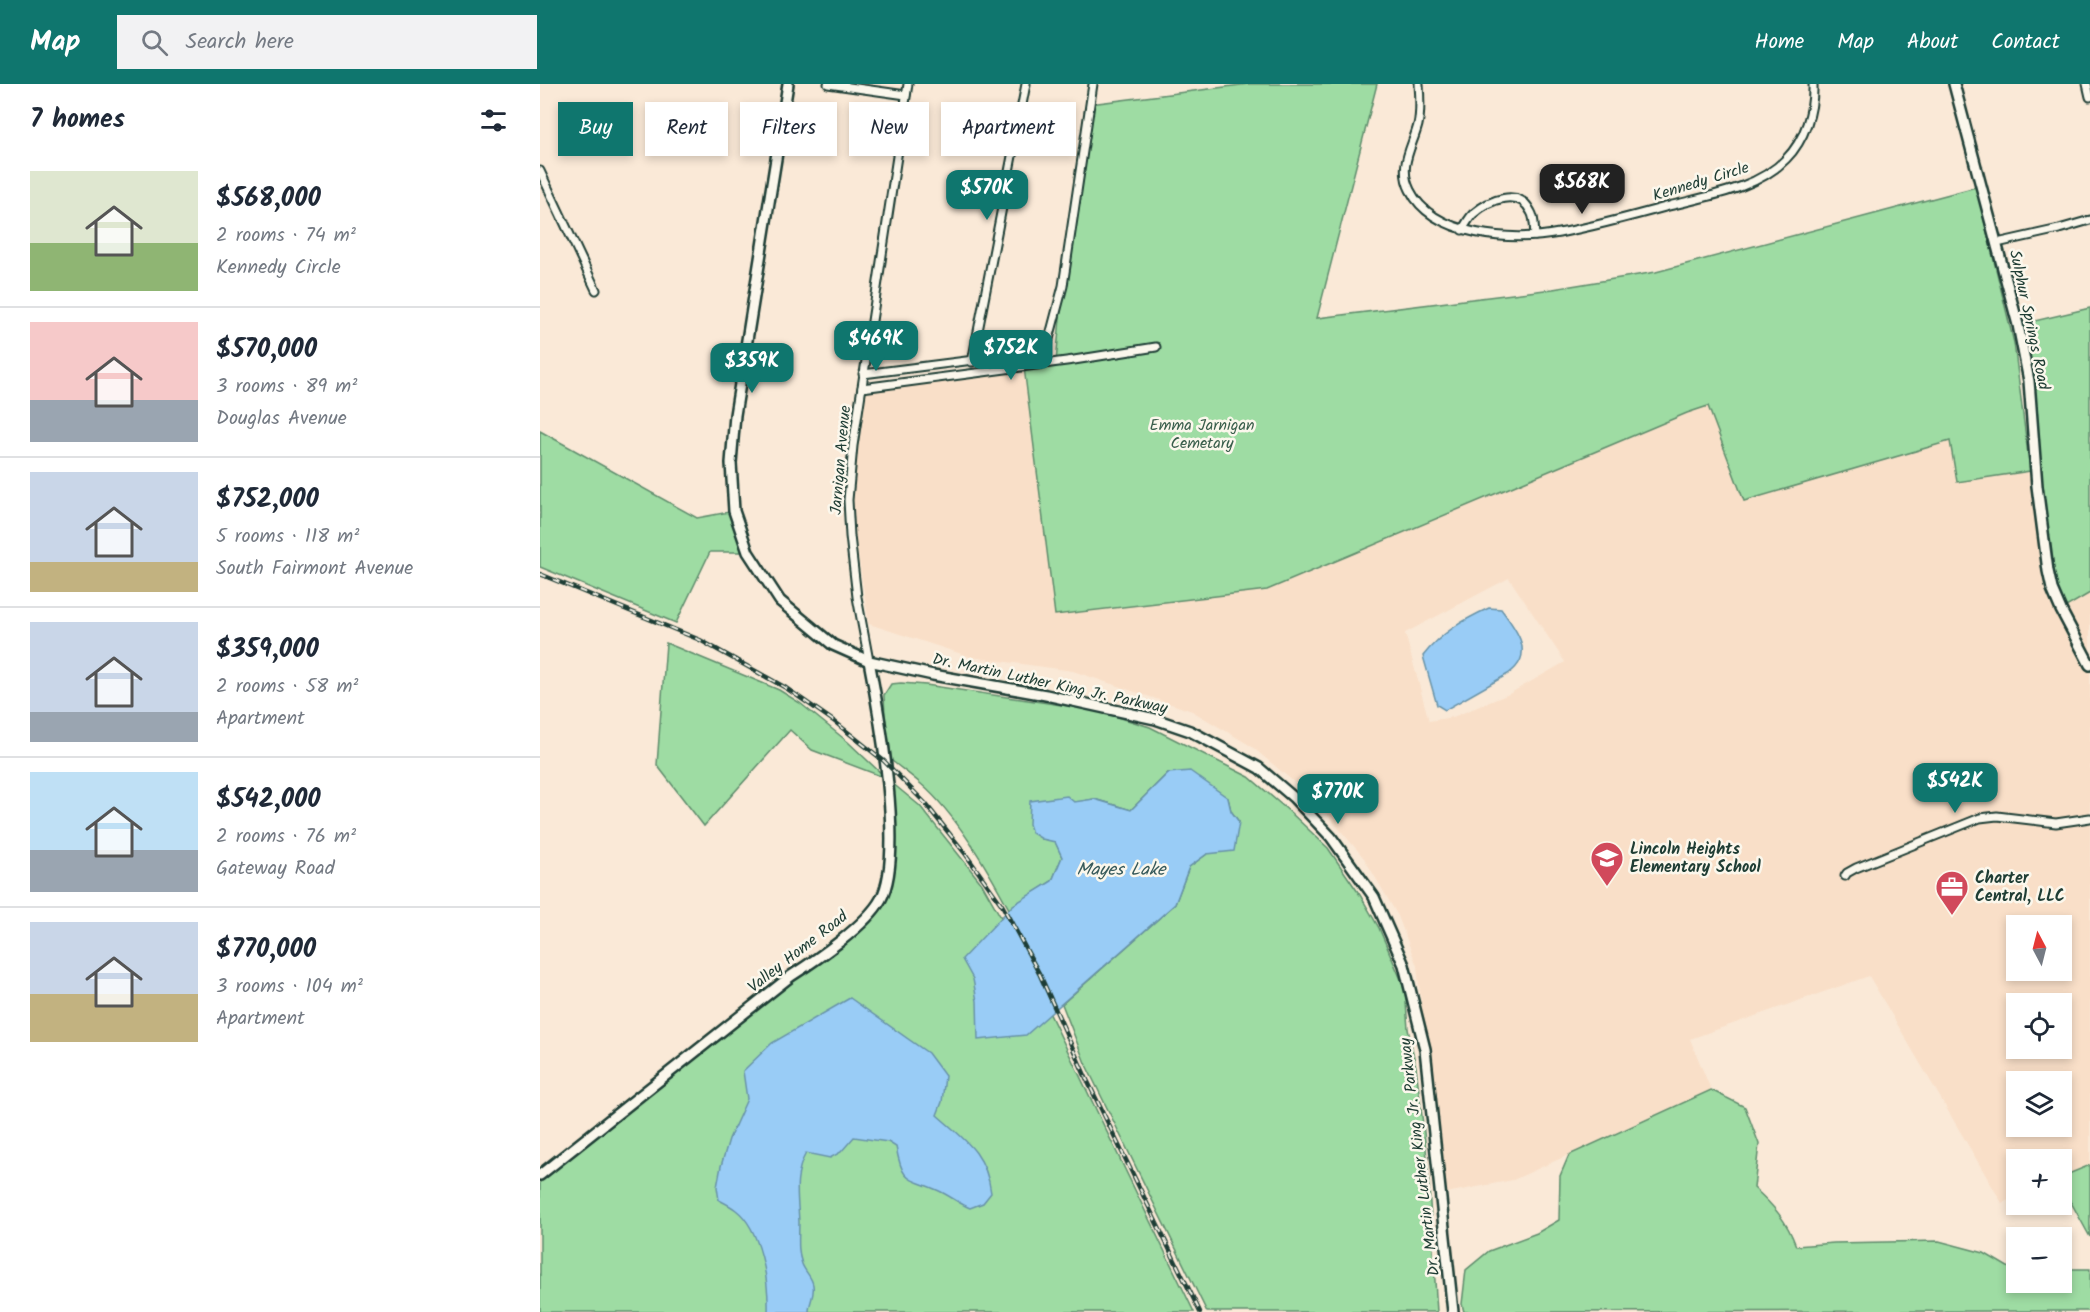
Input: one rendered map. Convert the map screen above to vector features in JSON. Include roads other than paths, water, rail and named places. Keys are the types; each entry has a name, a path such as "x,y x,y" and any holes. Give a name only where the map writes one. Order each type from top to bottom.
{"main road":[{"name":"Dr. Martin Luther King Jr. Parkway","path":"788,84 735,415 731,463 734,511 748,552 780,601 833,645 869,661 1133,714 1190,731 1259,768 1293,797 1331,837 1374,897 1404,965 1425,1049 1453,1312"},
{"name":"Sulphur Springs Road","path":"1954,84 2016,316 2029,381 2037,486 2052,589 2090,665"},
{"name":"Valley Home Road","path":"540,1175 857,926 880,900 889,873 890,831 882,732 869,661"}],"street":[{"path":"828,84 906,95"},
{"name":"Jarnigan Avenue","path":"869,661 857,597 848,500 863,374 908,84"},
{"path":"972,362 1026,84"},
{"path":"863,374 1029,353 1048,343 1063,286 1093,84"},
{"name":"Kennedy Circle","path":"1419,84 1418,124 1404,168 1410,190 1422,207 1440,221 1462,230 1535,236 1557,234 1655,210 1761,178 1786,159 1804,135 1814,95 1814,84"},
{"path":"2087,84 2090,97"},
{"path":"540,171 596,290"},
{"path":"1462,230 1471,215 1488,203 1502,198 1517,199 1524,202 1532,213 1535,236"},
{"path":"1997,243 2090,220"},
{"path":"862,388 1048,364 1156,347"},
{"path":"1845,876 1856,868 1980,818 1997,816 2056,823 2090,818"}],"water":[{"path":"1489,608 1501,609 1513,625 1521,642 1521,659 1508,674 1445,710 1437,705 1423,656 1437,640 1453,628"},
{"name":"Mayes Lake","path":"1190,771 1228,798 1231,811 1239,822 1234,851 1207,854 1189,867 1175,904 1026,1035 978,1040 977,1001 973,979 962,959 1013,905 1052,881 1062,857 1055,842 1042,839 1032,833 1029,824 1030,801 1067,796 1074,802 1094,799 1131,810 1168,773"},
{"path":"850,998 928,1053 945,1076 942,1102 937,1115 973,1148 984,1167 991,1193 983,1203 970,1208 908,1178 901,1168 896,1147 888,1142 854,1137 841,1152 830,1158 806,1153 798,1179 799,1254 803,1267 812,1282 813,1296 809,1312 768,1312 765,1272 752,1230 745,1219 734,1209 719,1200 717,1187 729,1139 747,1099 743,1071 772,1043"}],"railway":[{"path":"540,574 700,640 786,688 835,722 884,761 925,803 1002,905 1040,975 1087,1080 1200,1312"}],"place":[{"name":"Lincoln Heights Elementary School","path":"1607,887"},
{"name":"Charter Central, LLC","path":"1952,916"}],"park label":[{"name":"Emma Jarnigan Cemetary","path":"1202,434"}]}
